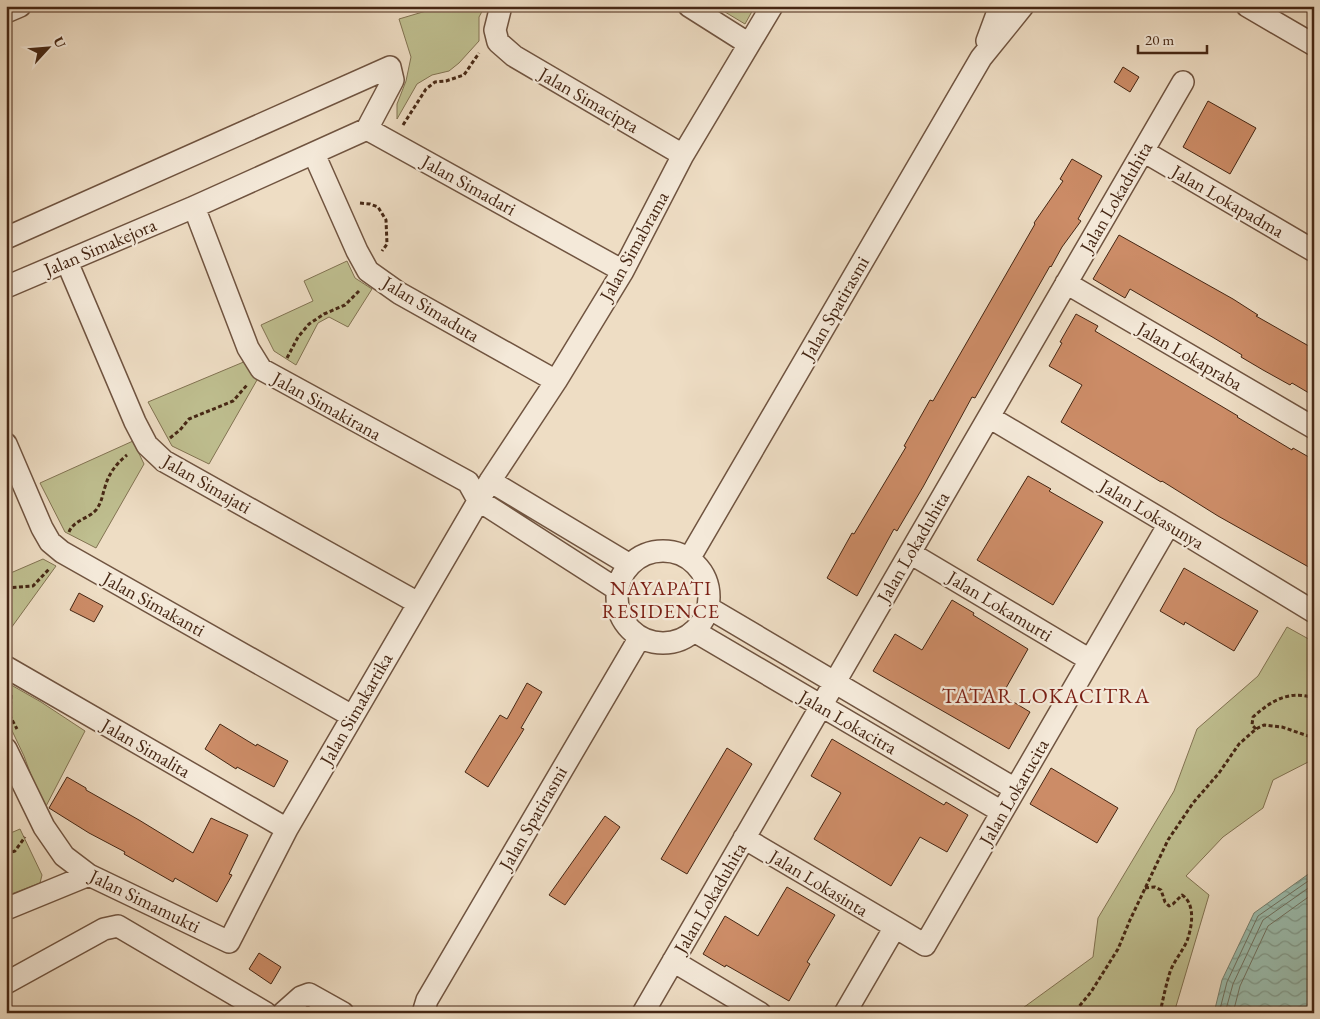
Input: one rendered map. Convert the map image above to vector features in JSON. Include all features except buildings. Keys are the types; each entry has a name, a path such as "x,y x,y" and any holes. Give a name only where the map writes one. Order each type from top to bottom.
{"street":[{"path":"6,12 20,6"},
{"path":"498,42 496,30 500,6"},
{"path":"689,6 749,44"},
{"name":"Jalan Simabrama","path":"490,481 556,381 623,271 683,155 772,6"},
{"name":"Jalan Spatirasmi","path":"981,58 1000,6"},
{"name":"Jalan Spatirasmi","path":"689,559 981,58 1023,6"},
{"path":"1247,6 1314,45"},
{"name":"Jalan Simacipta","path":"498,42 514,56 683,155"},
{"path":"6,238 390,67 392,80 367,128 314,154"},
{"name":"Jalan Lokaduhita","path":"643,1013 1183,82"},
{"name":"Jalan Simadari","path":"367,128 623,271"},
{"name":"Jalan Lokapadma","path":"1143,151 1314,251"},
{"name":"Jalan Simaduta","path":"314,154 334,202 368,271 399,292 556,381"},
{"name":"Jalan Simakejora","path":"6,287 314,154"},
{"name":"Jalan Simakirana","path":"194,207 248,348 268,374 473,491 618,590"},
{"name":"Jalan Simajati","path":"67,262 135,422 147,445 164,461 418,603"},
{"name":"Jalan Lokapraba","path":"1066,283 1314,428"},
{"name":"Jalan Lokasunya","path":"989,418 1170,524 1314,612"},
{"name":"Jalan Simakanti","path":"6,444 42,528 50,542 62,552 352,716"},
{"path":"490,481 630,565"},
{"name":"Jalan Simakartika","path":"229,942 286,829 418,603 473,491 490,481"},
{"name":"Jalan Lokarucita","path":"895,927 925,945 1170,524"},
{"path":"665,551 677,553 689,559 700,568 707,581 710,596 709,608 702,622 694,631 674,642 662,643 640,637 629,628 622,616 618,603 618,590 622,576 630,565 640,557 652,552 665,551"},
{"name":"Jalan Lokamurti","path":"910,553 1090,660"},
{"name":"Jalan Lokacitra","path":"709,608 1016,789"},
{"name":"Jalan Lokacitra","path":"694,631 1002,812"},
{"name":"Jalan Spatirasmi","path":"420,1008 640,637"},
{"name":"Jalan Simalita","path":"6,667 286,829"},
{"name":"Jalan Simamukti","path":"6,749 44,827 64,856 89,876 229,942"},
{"name":"Jalan Lokasinta","path":"744,838 895,927"},
{"path":"6,909 89,876"},
{"path":"6,983 104,929 118,926 266,1013"},
{"path":"845,1013 895,927"},
{"path":"673,961 760,1013"},
{"path":"283,1013 301,997 309,994 343,1013"}],"path":[{"path":"392,142 426,89 435,82 446,81 464,75 485,46 498,42"},
{"path":"6,588 33,586 44,576 62,552 72,525 95,511 102,501 111,471 126,456 147,445 167,440 180,430 189,419 233,401 268,374 309,324 324,314 345,305 358,291 368,271 387,244 386,220 378,207 370,204 334,202"},
{"path":"1256,729 1252,724 1253,717 1266,705 1284,696 1314,698"},
{"path":"1069,1013 1077,1009 1091,992 1118,949 1168,840 1193,803 1239,744 1256,729 1272,725 1294,730 1314,738"},
{"path":"1145,888 1155,887 1161,890 1165,902 1169,906 1182,895 1186,898 1191,909 1192,921 1187,941 1171,970 1160,1013"}],"green space":[{"path":"443,6 485,6 479,17 479,41 449,71 432,75 417,84 397,119 397,104 406,81 411,57 399,19"},
{"path":"715,6 755,6 745,24"},
{"path":"347,261 355,278 372,289 348,327 329,317 318,323 296,365 274,351 261,325 313,301 304,281"},
{"path":"246,361 257,380 209,464 172,446 148,402"},
{"path":"133,441 144,464 96,548 65,532 40,483"},
{"path":"43,559 56,566 6,635 6,575"},
{"path":"1287,627 1314,642 1314,759 1273,780 1263,808 1223,837 1186,876 1209,895 1174,1013 1016,1013 1093,957 1098,918 1174,791 1197,729 1258,676"},
{"path":"6,682 85,731 44,810 24,756 6,718"},
{"path":"20,829 42,875 40,883 6,896 6,835"}],"water":[{"path":"1314,870 1314,1013 1214,1013 1222,980 1254,913"}],"district":[{"name":"NAYAPATI RESIDENCE","path":"661,600"},
{"name":"TATAR LOKACITRA","path":"1046,695"}]}
